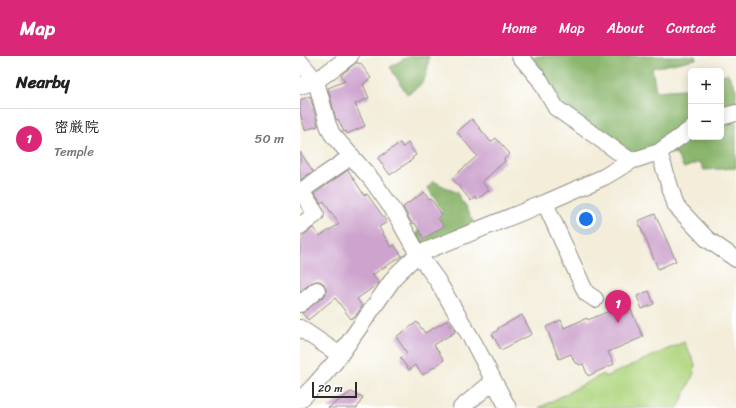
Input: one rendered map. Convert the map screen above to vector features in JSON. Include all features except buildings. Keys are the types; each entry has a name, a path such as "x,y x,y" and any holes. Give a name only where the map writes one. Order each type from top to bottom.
{"street":[{"path":"300,86 316,81 350,56"},
{"path":"520,56 540,80 556,108 631,161"},
{"path":"300,62 316,81 328,125 332,134 372,180 394,211 418,254 437,280 474,343 508,408"},
{"path":"724,116 736,113"},
{"path":"300,400 340,355 396,275 418,254 545,203 604,177 631,161 659,152 688,131"},
{"path":"659,152 676,206 707,239 736,259"},
{"path":"300,226 316,214 301,190 352,156"},
{"path":"545,203 586,293 595,299"},
{"path":"300,304 317,290"},
{"path":"300,328 340,355"},
{"path":"461,408 494,381"}],"green space":[{"path":"409,56 429,56 426,74 422,83 407,94 390,67"},
{"path":"538,56 695,56 696,59 652,68 656,91 688,90 688,140 724,140 724,75 728,74 736,89 736,168 704,170 700,162 684,168 676,154 657,151 632,159 561,113 529,59"},
{"path":"433,181 457,193 474,223 425,245 421,243 415,234 443,212 428,188"},
{"path":"684,342 695,364 694,373 678,408 539,408 603,374 605,377"}],"place":[{"name":"密厳院","path":"618,323"}]}
